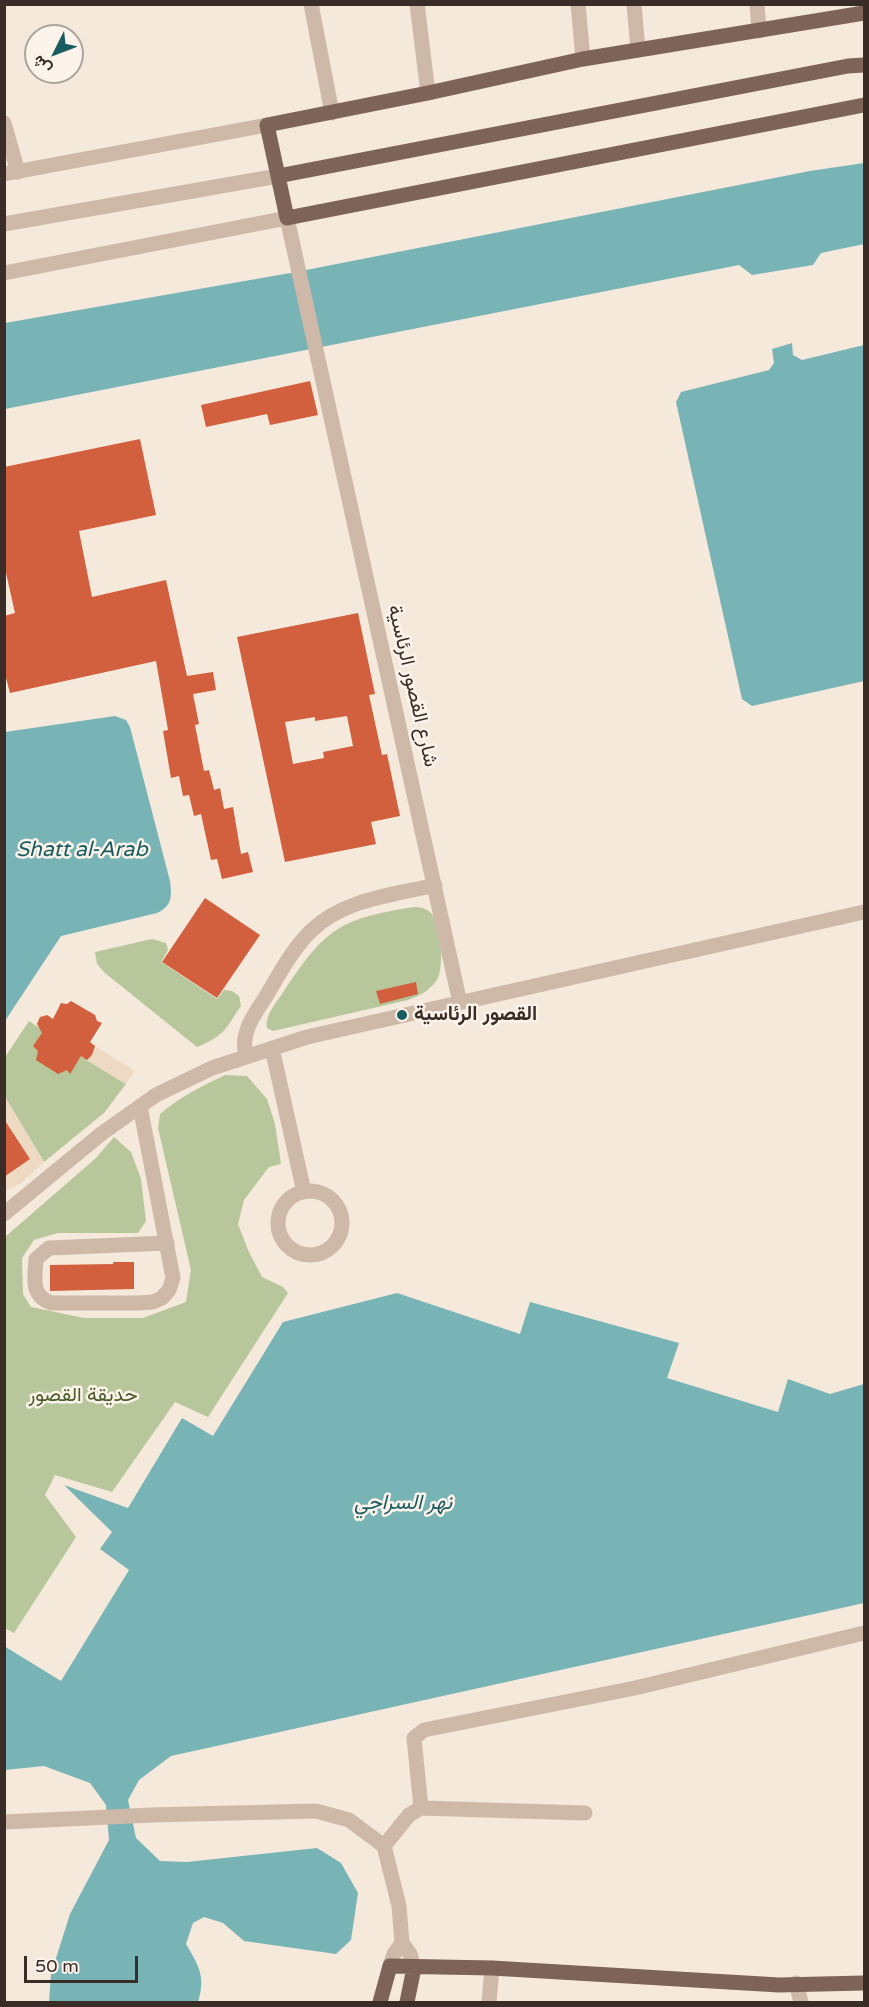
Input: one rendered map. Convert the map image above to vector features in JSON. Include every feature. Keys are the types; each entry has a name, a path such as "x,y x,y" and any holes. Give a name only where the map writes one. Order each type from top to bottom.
{"main road":[{"path":"864,13 583,59 267,125 287,218 864,105"},
{"path":"278,176 848,66 864,65"},
{"path":"381,2002 390,1966 492,1968 779,1985 864,1983"},
{"path":"407,2002 414,1968"}],"street":[{"path":"311,4 332,113"},
{"path":"417,4 428,93"},
{"path":"578,4 583,59"},
{"path":"634,4 638,50"},
{"path":"757,4 759,31"},
{"path":"4,123 11,173 267,125"},
{"path":"4,224 278,176"},
{"path":"4,273 287,218"},
{"name":"شارع القصور الرئاسية","path":"287,218 460,1002"},
{"path":"246,1056 243,1045 249,1024 292,954 312,929 326,918 350,906 435,885"},
{"path":"4,1214 101,1134 156,1095 212,1068 246,1056 307,1037 864,912"},
{"path":"272,1048 304,1192"},
{"path":"140,1106 167,1243 173,1278 170,1290 162,1299 153,1302 51,1304 42,1300 37,1293 36,1259 49,1248 167,1243"},
{"path":"315,1191 334,1201 340,1210 342,1221 342,1232 330,1249 309,1256 299,1254 290,1248 279,1231 278,1221 286,1202 304,1192 315,1191"},
{"path":"421,1808 414,1738 424,1730 635,1688 864,1634"},
{"path":"384,1846 409,1815 421,1808 585,1814"},
{"path":"4,1822 151,1815 316,1811 349,1820 384,1846 399,1906 402,1943 410,1954 414,1968"},
{"path":"390,1966 394,1953 402,1943"},
{"path":"489,2002 492,1968"},
{"path":"796,1983 801,2002"}],"green space":[{"path":"423,908 431,913 439,935 440,972 429,989 408,1000 273,1031 267,1028 268,1018 275,1004 311,953 324,940 351,922 389,911"},
{"path":"152,939 166,943 168,950 161,962 217,999 224,990 232,991 239,996 241,1006 224,1031 214,1039 197,1047 105,973 97,964 95,952"},
{"path":"29,1021 44,1031 35,1048 61,1068 71,1071 81,1056 126,1084 104,1113 44,1162 5,1097 5,1057"},
{"name":"حديقة القصور","path":"225,1075 247,1076 267,1099 275,1124 281,1164 269,1167 244,1200 238,1224 262,1277 283,1287 288,1293 208,1417 175,1402 112,1492 55,1475 45,1495 76,1537 14,1633 4,1628 5,1237 96,1158 114,1137 131,1152 141,1179 146,1221 138,1233 58,1233 34,1240 22,1258 23,1294 31,1307 84,1318 143,1318 186,1302 191,1270 158,1128 160,1114 183,1097"}],"shaded area":[{"path":"95,1046 135,1071 126,1084 86,1060 92,1055"},
{"path":"5,1097 44,1162 21,1183 5,1191 4,1168 9,1174 30,1159 5,1119"}],"water":[{"path":"864,163 864,244 821,253 813,265 752,275 739,265 5,409 5,323 296,272 810,171"},
{"path":"792,343 793,355 802,360 864,345 864,681 752,706 742,699 676,402 681,392 769,370 774,363 772,349"},
{"name":"Shatt al-Arab","path":"115,716 126,720 130,727 170,881 170,900 166,907 157,913 61,936 5,1021 5,732"},
{"name":"نهر السراجي","path":"397,1293 520,1334 530,1302 679,1343 667,1378 778,1412 788,1379 830,1394 864,1384 864,1603 171,1756 139,1780 128,1800 136,1838 160,1861 187,1862 317,1848 341,1863 358,1893 351,1940 336,1954 244,1941 223,1923 204,1917 193,1923 186,1944 200,1972 201,1985 198,2002 49,2002 51,1974 70,1914 109,1840 106,1805 90,1783 44,1766 5,1770 4,1646 61,1681 129,1570 100,1549 112,1532 64,1485 128,1508 182,1418 213,1436 283,1322"}],"building":[{"path":"310,381 318,415 270,425 267,414 206,427 201,405"},
{"path":"140,439 156,515 79,531 92,597 166,580 187,676 213,672 216,690 193,694 199,724 195,725 204,771 209,770 214,790 220,788 224,809 233,807 241,854 248,852 253,872 222,879 217,859 211,860 201,814 194,816 189,795 183,796 179,776 171,778 163,731 168,730 156,661 10,693 4,670 4,616 15,613 4,564 4,467"},
{"path":"358,613 375,694 369,695 382,755 387,754 400,816 371,822 376,844 285,862 237,637","holes":["347,716 353,746 323,752 324,758 293,764 285,722 315,717 315,721"]},
{"path":"205,898 260,935 217,998 162,962"},
{"path":"416,982 418,994 380,1004 376,991"},
{"path":"71,1001 95,1015 97,1021 102,1023 90,1042 95,1046 92,1055 87,1060 81,1056 70,1074 67,1070 58,1074 36,1060 38,1051 33,1046 42,1033 37,1024 40,1017 47,1015 53,1019 61,1003 67,1004"},
{"path":"4,1119 30,1159 4,1177"},
{"path":"113,1262 134,1262 134,1289 50,1291 50,1265 113,1264"}],"place":[{"name":"القصور الرئاسية","path":"402,1015"}]}
